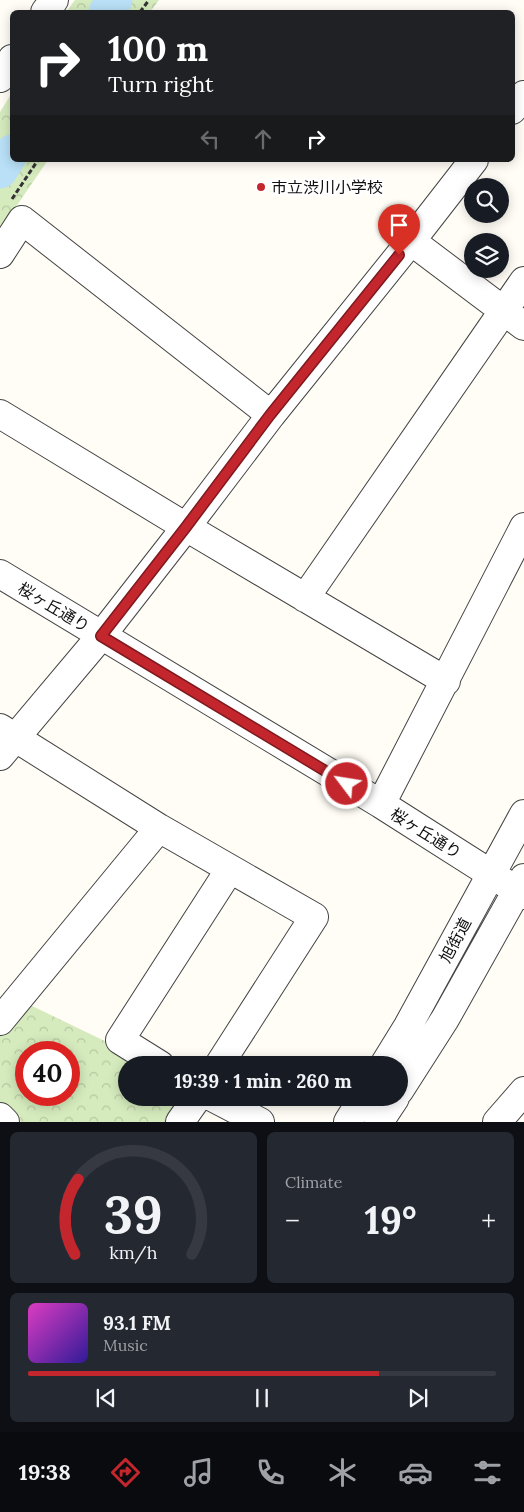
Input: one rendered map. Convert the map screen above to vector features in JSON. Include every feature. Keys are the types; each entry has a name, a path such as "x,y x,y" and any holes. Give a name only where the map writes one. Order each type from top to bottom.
{"street":[{"path":"0,78 10,63"},
{"path":"515,106 524,95"},
{"path":"225,1056 314,917 5,741 101,636 270,415 472,162"},
{"path":"0,254 22,220 270,415"},
{"path":"411,241 514,319"},
{"path":"306,598 514,319 524,281"},
{"path":"0,414 446,681"},
{"path":"381,804 524,527"},
{"name":"桜ヶ丘通り","path":"0,574 381,804 491,874 522,887"},
{"name":"旭街道","path":"390,1056 408,1026 524,814"},
{"path":"0,1021 159,828"},
{"path":"146,1056 120,1040 230,869"},
{"name":"旭街道","path":"408,1077 522,887"},
{"path":"497,1122 524,1090"},
{"path":"180,1122 191,1106"},
{"path":"229,1106 260,1122"},
{"path":"348,1122 358,1106"},
{"path":"379,1122 390,1106"},
{"path":"0,1117 5,1122"}],"path":[{"path":"11,200 37,162"}],"green space":[{"path":"75,0 159,0 152,10 68,10"},
{"path":"10,96 10,162 47,162 0,230 0,112"},
{"path":"26,1003 113,1045 131,1056 118,1056 118,1106 184,1106 171,1122 21,1122 0,1103 0,1034"}],"waterway":[{"path":"108,10 115,0"},
{"path":"0,171 10,155"}],"place":[{"name":"市立渋川小学校","path":"261,187"}],"route":[{"path":"347,784 101,636 270,415 399,255"}]}
